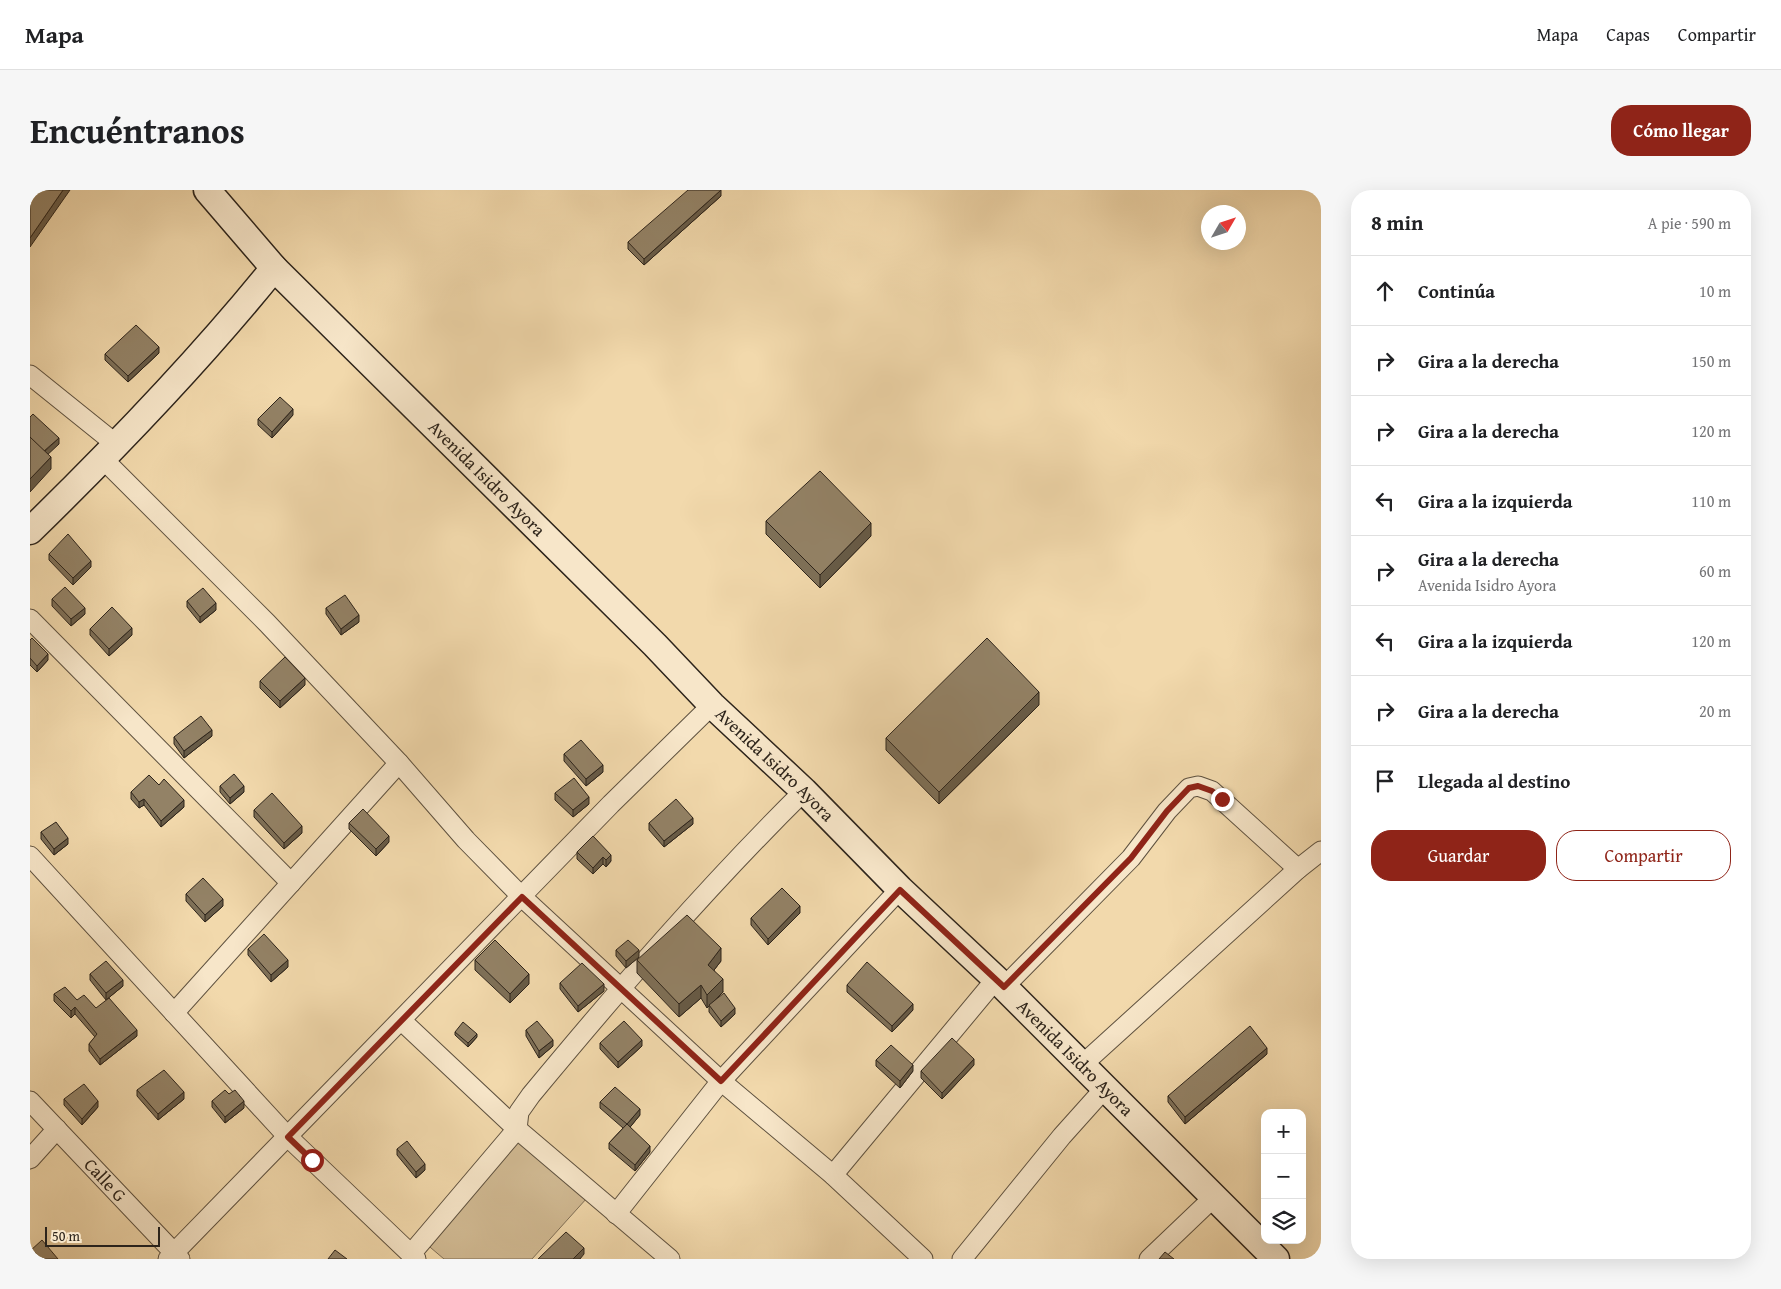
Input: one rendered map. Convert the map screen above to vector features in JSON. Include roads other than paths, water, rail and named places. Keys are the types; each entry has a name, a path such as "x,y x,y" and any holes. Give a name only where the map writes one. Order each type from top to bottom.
{"street":[{"name":"Avenida Isidro Ayora","path":"207,190 274,268 655,645 712,705 804,791 900,890 1000,983 1276,1259"},
{"path":"30,531 110,452 222,333 274,268"},
{"path":"30,375 110,452 399,763 466,840 522,897 721,1081 833,1175 923,1259"},
{"path":"30,619 291,883"},
{"path":"174,1257 611,804 712,705"},
{"path":"174,1013 399,763"},
{"path":"833,1175 1000,983 1131,858 1167,811 1189,788 1198,786 1212,791 1298,869"},
{"path":"30,856 288,1137 413,1256 517,1129 519,1112 531,1095 620,986 742,852 804,791"},
{"path":"1082,1065 1298,869 1321,851"},
{"path":"616,1214 721,1081 900,890"},
{"path":"402,1021 517,1129 670,1259"},
{"path":"962,1259 1062,1136 1105,1088"},
{"name":"Calle G","path":"30,1100 174,1257"},
{"path":"30,1159 57,1129"},
{"path":"1149,1259 1214,1197"}]}
